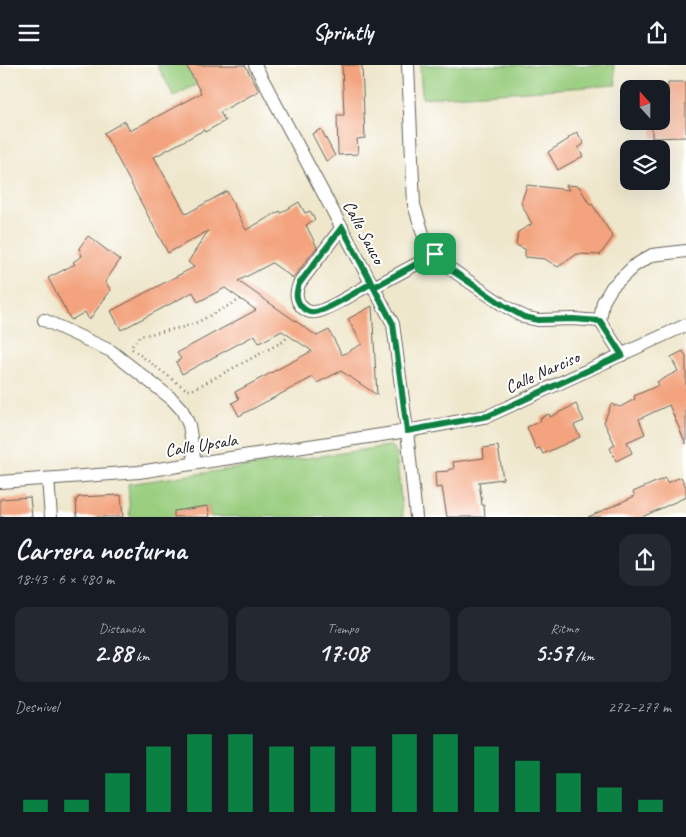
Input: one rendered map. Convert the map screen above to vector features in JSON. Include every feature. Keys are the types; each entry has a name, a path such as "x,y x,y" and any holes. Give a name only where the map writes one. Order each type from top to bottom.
{"street":[{"name":"Calle Sauco","path":"255,65 393,324 416,517"},
{"path":"408,65 414,205 424,237 435,254 444,265 524,317 538,320 573,319 600,321"},
{"path":"342,227 299,284 296,294 298,303 303,309 313,313 324,310 435,254"},
{"path":"622,355 600,321 603,302 612,287 634,265 652,255 686,251"},
{"path":"44,320 111,351 172,399 182,410 189,425 195,463"},
{"name":"Calle Narciso","path":"407,431 488,416 686,325"},
{"name":"Calle Upsala","path":"0,482 139,472 407,431"},
{"path":"48,479 51,517"}],"path":[{"path":"242,299 184,327 140,336 131,347 187,390 192,390 284,341 288,335"}],"green space":[{"path":"157,65 186,65 197,84 174,96"},
{"path":"420,65 614,65 616,85 422,98"},
{"path":"389,446 394,448 396,454 403,517 210,517 208,506 188,509 189,517 130,517 128,484"}],"building":[{"path":"186,65 245,65 259,91 220,112 225,121 154,157 186,214 227,191 246,230 299,202 305,213 310,211 315,219 306,225 317,247 293,278 272,263 238,281 317,336 329,330 342,355 362,344 348,319 372,306 377,395 341,371 317,383 313,377 239,416 232,403 239,399 235,392 312,351 282,331 259,343 255,335 182,374 176,362 181,359 177,353 256,310 225,288 198,302 193,292 121,330 111,311 194,267 188,262 208,231 168,253 104,133 125,121 130,131 201,93"},
{"path":"342,65 362,65 365,138 357,139 358,154 338,155 337,115 344,115"},
{"path":"670,82 686,82 686,137 652,138 652,130 670,130"},
{"path":"321,129 335,156 326,161 312,134"},
{"path":"577,132 584,144 578,148 583,156 558,170 548,152"},
{"path":"527,185 569,190 566,185 579,186 613,237 600,255 577,254 558,267 545,259 525,257 525,249 516,245 518,232 532,224 521,203"},
{"path":"88,236 120,260 105,282 111,290 89,320 85,312 71,320 48,278 75,264 73,262 82,256 79,248"},
{"path":"683,351 686,357 686,444 669,405 639,419 645,434 627,442 632,453 616,461 610,448 615,445 604,422 611,404 620,407 635,399 634,396 659,385 657,382 678,371 671,357"},
{"path":"576,404 584,421 574,425 580,437 543,454 540,448 536,449 527,427 541,421 540,418 549,414 550,417"},
{"path":"498,446 503,479 479,482 485,517 447,517 442,487 436,488 435,472 454,469 453,462 484,458 483,448"},
{"path":"681,477 686,487 686,497 642,517 588,517 635,496 633,492 665,478 667,483"},
{"path":"121,495 123,517 77,517 76,499 78,497"},
{"path":"30,497 32,517 0,517 0,499"},
{"path":"208,506 210,517 174,517 174,511"}],"route":[{"path":"435,254 374,287 372,283 324,310 313,313 303,309 298,303 296,294 299,284 342,227 374,287 393,324 407,431 488,416 622,355 600,321 573,319 538,320 524,317 444,265 435,254"}]}
